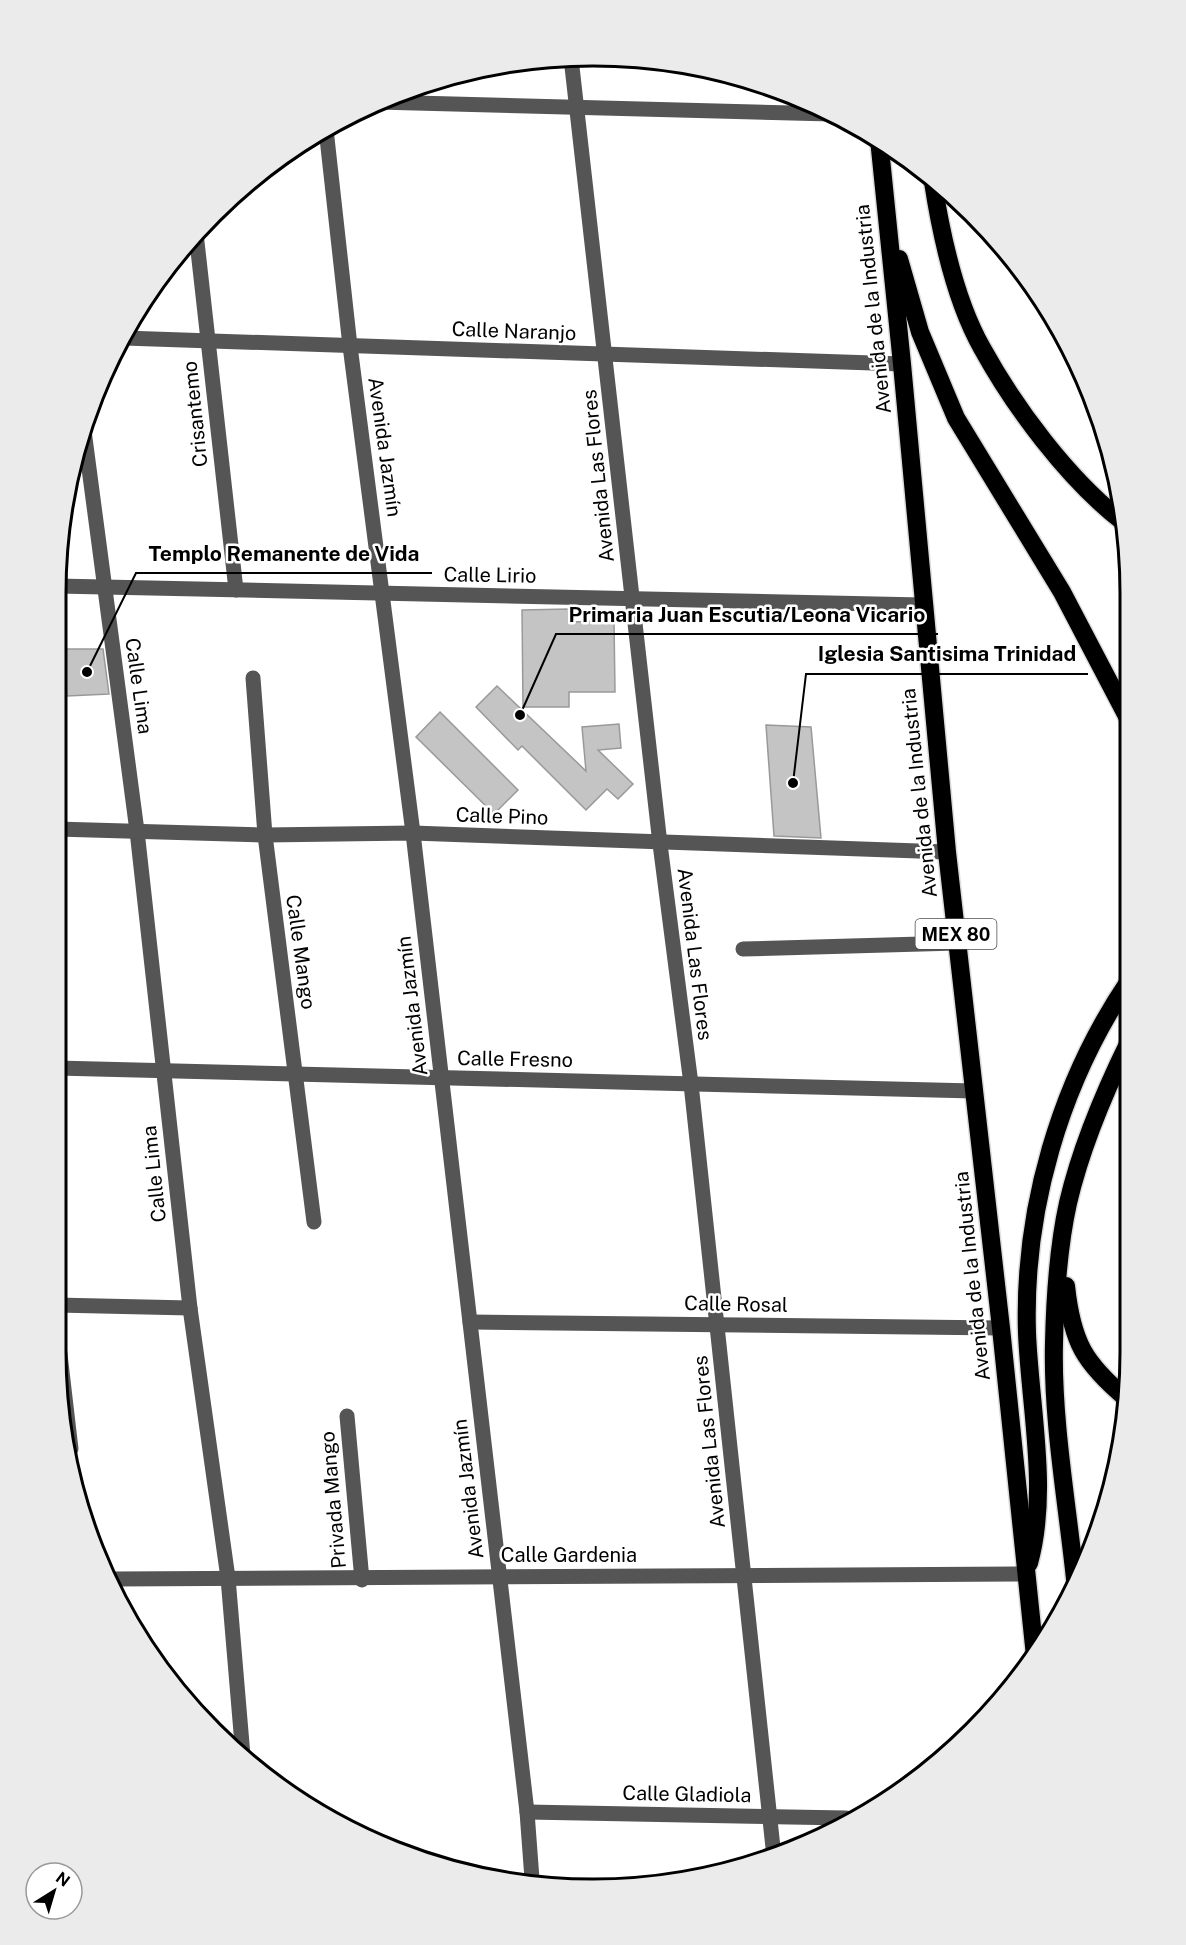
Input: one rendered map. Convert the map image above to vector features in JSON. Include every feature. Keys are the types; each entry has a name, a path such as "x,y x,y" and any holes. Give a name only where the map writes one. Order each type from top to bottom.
{"highway":[{"name":"Avenida de la Industria","path":"880,152 902,364 946,852 1001,1328 1033,1641"},
{"path":"934,192 960,296 981,347 1056,456 1114,514"},
{"path":"886,211 920,332 956,418 1062,592 1120,703"},
{"path":"1026,1574 1039,1517 1027,1332 1029,1266 1036,1205 1050,1151 1086,1059 1109,1010 1120,994"},
{"path":"1074,1568 1055,1389 1054,1343 1061,1248 1068,1203 1089,1136 1120,1060"},
{"path":"1061,1248 1072,1329 1095,1369 1118,1391"}],"street":[{"name":"Avenida Las Flores","path":"573,67 660,844 691,1084 773,1847"},
{"path":"400,103 812,113"},
{"name":"Avenida Jazmín","path":"327,139 350,346 384,593 413,833 527,1812 532,1875"},
{"name":"Crisantemo","path":"197,246 236,590"},
{"name":"Calle Naranjo","path":"131,339 902,364"},
{"name":"Calle Lima","path":"86,449 137,831 190,1308 228,1578 242,1744"},
{"name":"Calle Lirio","path":"66,586 922,605"},
{"path":"252,678 265,835"},
{"name":"Calle Pino","path":"66,829 265,835 413,833 660,844 946,852"},
{"name":"Calle Mango","path":"265,835 297,1074"},
{"path":"743,949 957,943"},
{"name":"Calle Fresno","path":"66,1068 974,1091"},
{"path":"297,1074 314,1222"},
{"path":"66,1305 190,1308"},
{"name":"Calle Rosal","path":"470,1322 1001,1328"},
{"name":"Privada Mango","path":"347,1416 362,1580"},
{"name":"Calle Gardenia","path":"117,1579 362,1580 1026,1574"},
{"name":"Calle Gladiola","path":"527,1812 839,1818"}],"building":[{"path":"568,609 568,622 614,621 615,692 569,692 569,707 523,707 522,610"},
{"path":"66,649 103,649 109,694 67,696"},
{"path":"497,686 586,771 582,727 619,724 621,748 598,750 633,784 618,799 607,789 586,810 522,746 518,750 476,707"},
{"path":"440,712 518,790 494,814 416,737"},
{"path":"766,725 811,727 821,838 774,836"}],"place":[{"name":"Templo Remanente de Vida","path":"87,672"},
{"name":"Primaria Juan Escutia/Leona Vicario","path":"520,715"},
{"name":"Iglesia Santisima Trinidad","path":"793,783"}]}
